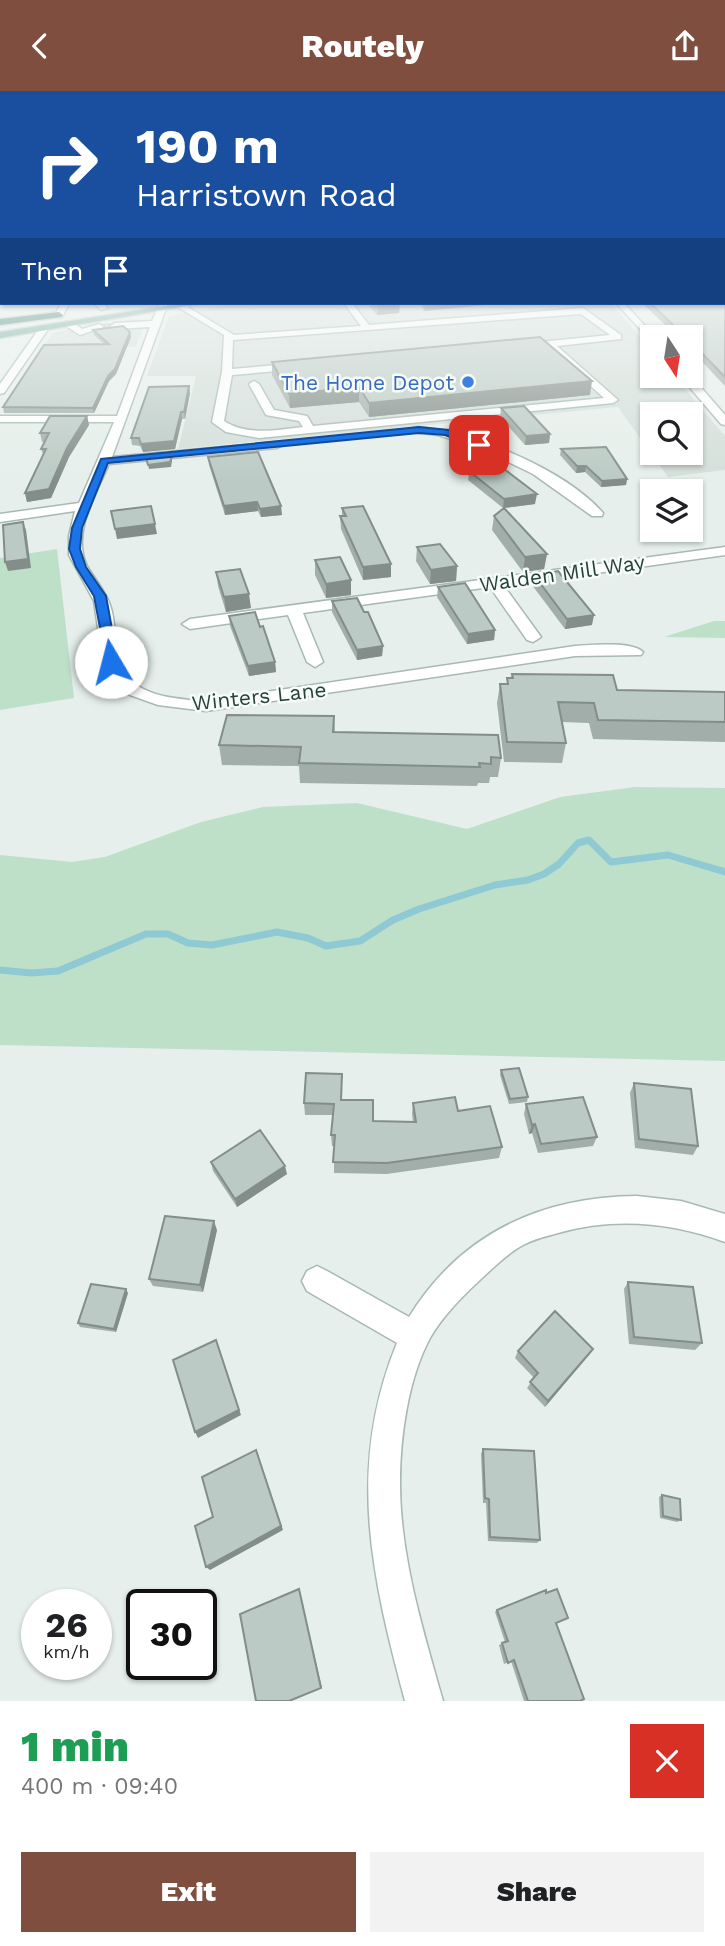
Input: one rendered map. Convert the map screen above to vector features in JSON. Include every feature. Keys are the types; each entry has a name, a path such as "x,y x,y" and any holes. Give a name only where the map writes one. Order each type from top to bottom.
{"highway":[{"path":"0,336 32,330"}],"street":[{"path":"0,391 43,330"},
{"path":"111,330 138,339 148,330"},
{"name":"Winters Lane","path":"158,330 84,506 74,549 81,567 100,596 115,671 132,689 160,700 205,706 575,651 595,649 635,652"},
{"path":"224,330 229,334 227,372 217,418 222,426 259,435 613,400 549,344"},
{"path":"228,338 337,330"},
{"path":"508,348 618,337 609,330"},
{"path":"227,372 310,365"},
{"path":"254,384 270,413 303,418 310,430"},
{"path":"696,389 725,422"},
{"path":"0,419 120,419"},
{"path":"104,461 430,430 454,435 527,466 597,513"},
{"path":"0,519 84,506"},
{"name":"Walden Mill Way","path":"190,624 725,551"},
{"path":"494,582 533,637"},
{"path":"294,610 315,662"},
{"path":"424,1701 409,1647 383,1509 385,1449 395,1402 415,1337 440,1297 480,1260 518,1232 575,1214 617,1209 661,1211 706,1220 725,1228"},
{"path":"317,1281 415,1337"}],"shaded area":[{"path":"142,330 135,347 43,347 52,334 59,331"},
{"path":"164,330 634,330 640,337 640,389 685,389 696,402 640,402 640,438 618,407 178,449 196,376 147,376"},
{"path":"703,410 725,436 725,470 668,477 659,465 703,465"}],"green space":[{"path":"57,549 74,698 0,710 0,558"},
{"path":"714,621 725,621 725,638 664,637"},
{"path":"635,787 725,788 725,1061 0,1045 0,855 72,862 105,857 201,822 263,807 357,803 467,829 560,797"}],"building":[{"path":"93,330 130,332 115,369 108,376 93,408 3,407 44,345 109,344"},
{"path":"704,330 725,330 725,377 704,355"},
{"path":"540,337 592,381 369,403 359,387 289,394 272,362"},
{"path":"189,386 174,441 141,444 139,438 131,438 149,387"},
{"path":"524,406 550,434 526,436 501,408"},
{"path":"50,416 87,416 67,448 49,489 25,493 46,449 41,449 49,433 40,433"},
{"path":"606,447 627,479 602,481 586,466 577,466 561,449"},
{"path":"258,452 281,506 260,509 257,502 224,506 208,457"},
{"path":"172,456 170,462 148,465 146,458"},
{"path":"491,459 537,494 504,499 469,471 473,470 466,464"},
{"path":"151,506 155,524 115,529 111,511"},
{"path":"363,506 391,564 363,567 340,516 346,516 342,508"},
{"path":"504,508 547,554 525,557 494,516"},
{"path":"23,522 28,559 5,562 3,525"},
{"path":"440,544 457,566 431,570 417,547"},
{"path":"340,557 351,580 326,584 315,560"},
{"path":"240,569 249,594 224,597 216,572"},
{"path":"558,571 594,615 567,619 534,575"},
{"path":"465,583 495,630 468,634 438,587"},
{"path":"357,598 364,612 368,612 383,646 357,650 332,601"},
{"path":"255,612 260,627 263,626 275,662 248,666 229,616"},
{"path":"512,674 613,675 617,690 725,692 725,722 598,720 594,703 558,702 566,743 507,742 500,684 508,684 507,678 513,678"},
{"path":"227,715 334,716 333,732 498,735 501,758 491,757 491,764 479,763 480,767 299,763 301,747 219,745"},
{"path":"519,1068 528,1097 510,1099 501,1070"},
{"path":"306,1073 342,1074 341,1100 373,1100 373,1121 416,1122 413,1103 455,1097 458,1111 490,1106 502,1147 387,1163 333,1162 335,1135 331,1135 334,1104 304,1103"},
{"path":"634,1083 691,1089 698,1146 639,1139"},
{"path":"583,1097 597,1137 541,1144 526,1104"},
{"path":"260,1130 285,1166 235,1199 211,1162"},
{"path":"165,1216 214,1221 200,1285 149,1279"},
{"path":"628,1282 693,1287 702,1343 634,1337"},
{"path":"91,1284 126,1289 114,1329 78,1323"},
{"path":"555,1311 593,1349 548,1401 530,1382 538,1373 518,1351"},
{"path":"216,1340 239,1410 195,1432 173,1360"},
{"path":"483,1449 534,1451 540,1540 490,1537"},
{"path":"256,1450 281,1526 206,1567 195,1526 213,1517 202,1477"},
{"path":"662,1495 680,1499 681,1520 663,1516"},
{"path":"299,1589 321,1688 289,1701 256,1701 240,1614"},
{"path":"557,1589 568,1618 556,1623 584,1699 528,1701 514,1660 508,1663 502,1643 508,1641 497,1610 546,1590 546,1593"}],"waterway":[{"path":"0,970 31,973 58,971 146,934 168,934 188,943 212,945 277,932 308,938 326,946 360,941 393,920 419,909 495,885 528,880 544,874 559,864 578,843 589,840 611,862 668,855 725,872"}],"place":[{"name":"The Home Depot","path":"468,382"}],"route":[{"path":"111,662 100,596 81,567 74,549 84,506 104,461 419,430 446,432 479,445"}]}
